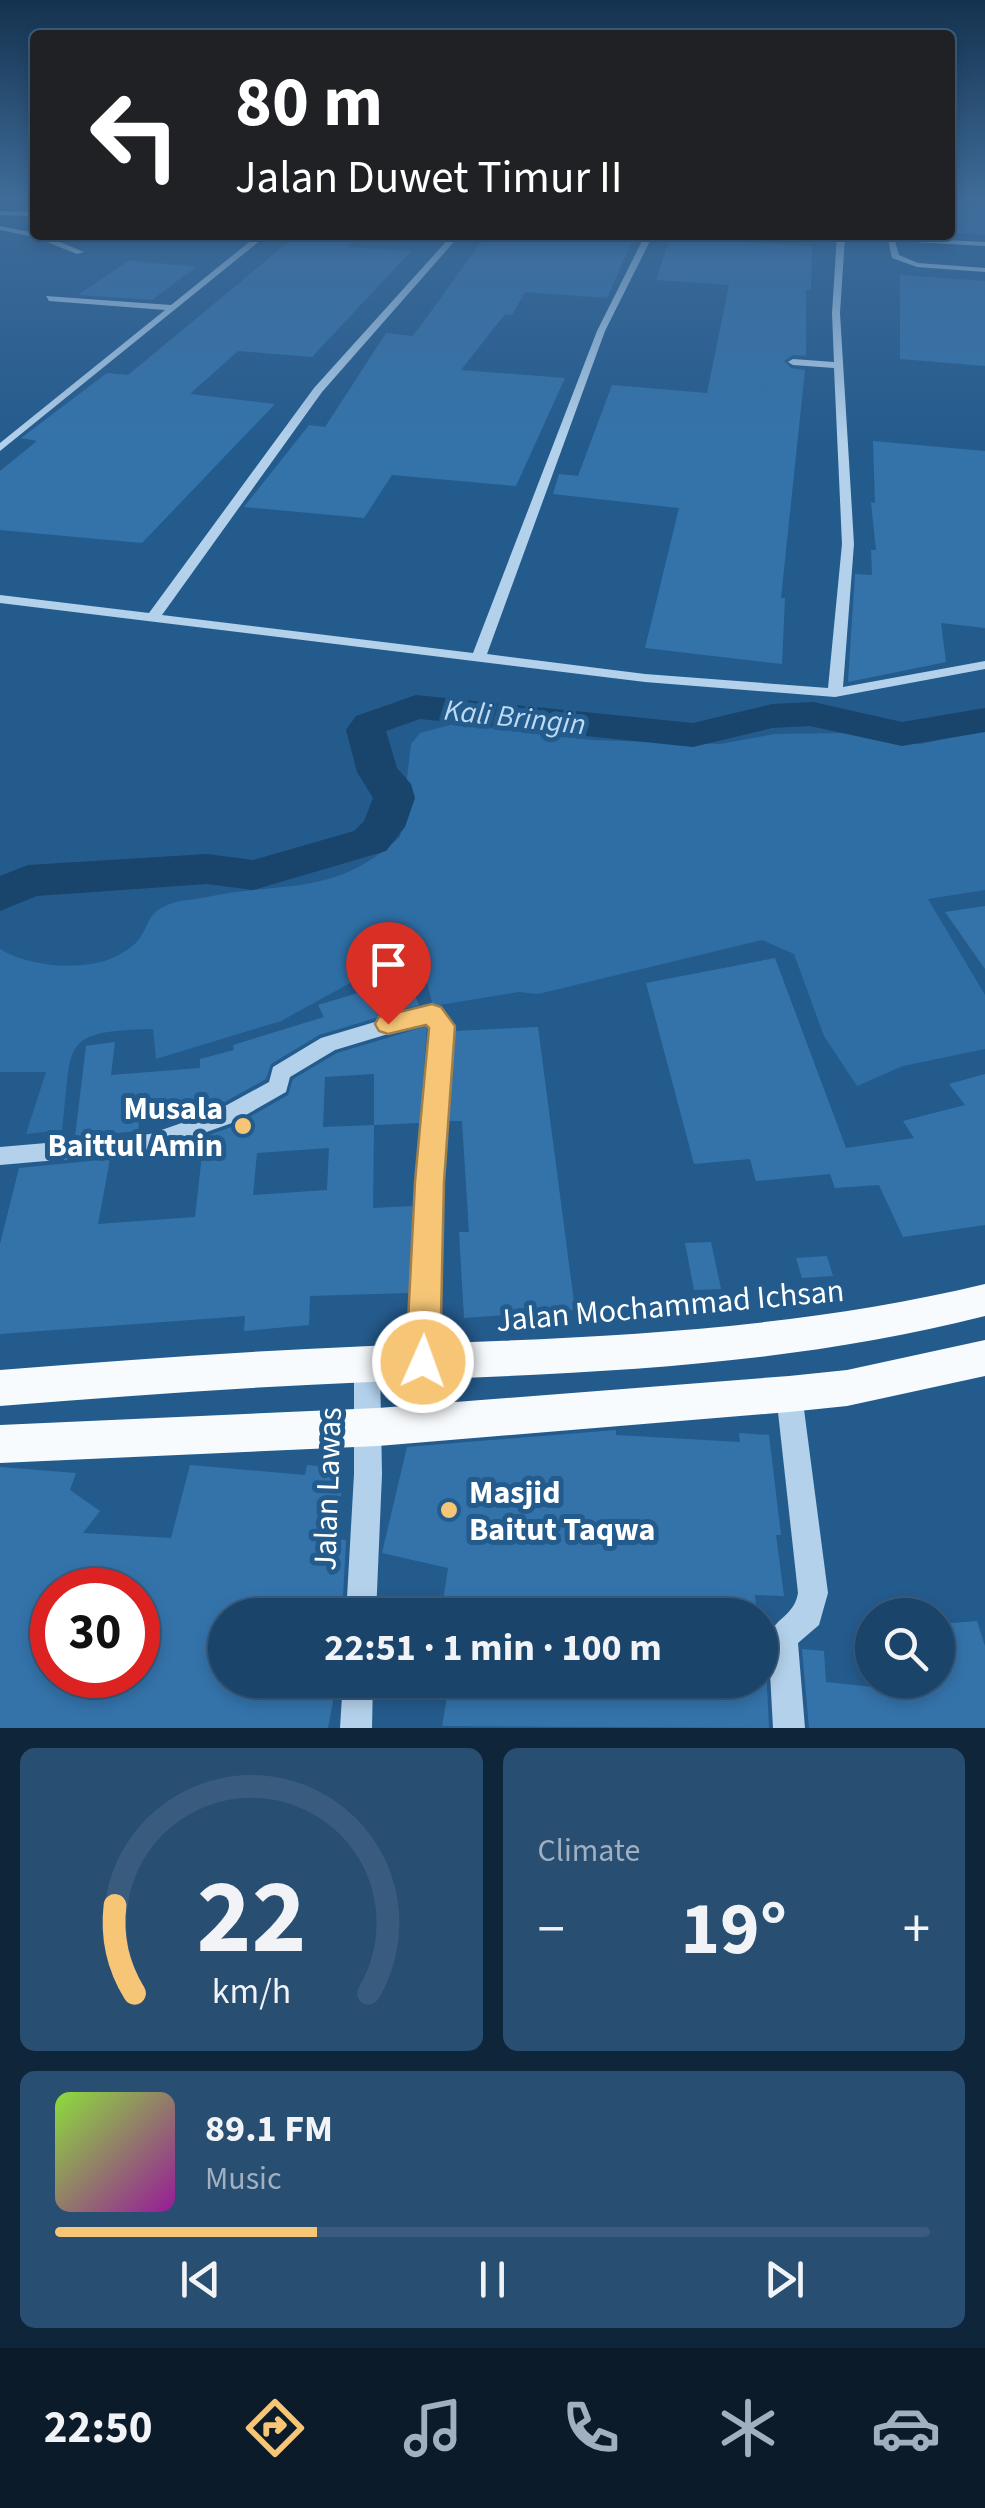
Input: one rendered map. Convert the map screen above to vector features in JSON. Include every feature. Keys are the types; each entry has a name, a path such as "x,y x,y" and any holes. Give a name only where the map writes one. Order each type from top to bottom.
{"main road":[{"name":"Jalan Mochammad Ichsan","path":"0,1388 216,1370 478,1362 736,1344 854,1330 985,1300"},
{"path":"0,1444 368,1427 789,1394 846,1388 985,1358"}],"street":[{"path":"0,448 206,281"},
{"path":"152,619 318,390 415,281"},
{"path":"478,656 602,331 627,281"},
{"path":"835,693 848,544 837,281"},
{"path":"49,298 172,308"},
{"path":"793,362 839,366"},
{"path":"0,599 646,678 835,693 985,665"},
{"path":"0,1156 150,1143 224,1117 279,1086 280,1074 328,1044 432,1014 442,1026 430,1182 423,1362"},
{"name":"Jalan Lawas","path":"362,1598 367,1365"},
{"path":"788,1728 783,1636 809,1614 813,1593 789,1394"},
{"path":"356,1728 357,1698"}],"shaded area":[{"path":"454,724 592,740 720,744 775,734 848,733 890,743 921,744 985,730 985,890 928,899 985,995 985,1049 903,1066 857,1086 824,1036 794,954 762,940 538,994 519,992 433,1006 424,971 363,976 281,1021 156,1059 153,1029 100,1034 85,1039 70,1061 62,1130 26,1134 46,1072 0,1072 0,949 46,964 102,962 133,945 154,913 168,905 308,884 354,869 400,837 411,744 420,733"}],"building":[{"path":"99,281 178,281 152,300 78,295"},
{"path":"242,281 383,281 312,357 238,351 190,394 275,404 142,543 0,530 0,471 37,441 21,438 107,373 128,375"},
{"path":"453,281 615,281 607,298 525,292 512,315 505,314 461,370 565,378 516,486 392,475 364,518 244,507 309,425 325,427 386,333 413,336"},
{"path":"665,281 811,281 811,290 806,290 806,356 793,355 784,361 791,368 805,370 781,598 785,598 782,664 645,648 679,508 553,494 559,474 578,476 612,385 707,393 729,285"},
{"path":"900,281 985,281 985,366 900,359"},
{"path":"873,441 985,451 985,628 941,623 946,662 848,682 855,574 872,575 871,550 876,550 871,502 875,503"},
{"path":"985,906 985,969 945,912"},
{"path":"775,958 846,1148 914,1138 903,1121 965,1105 949,1084 985,1074 985,1225 903,1237 879,1185 835,1188 830,1174 756,1181 750,1159 694,1164 646,983"},
{"path":"408,978 419,1005 319,1035 271,1064 266,1079 214,1108 200,1113 200,1108 140,1115 138,1131 75,1137 86,1046 115,1042 111,1075 200,1068 200,1059 234,1050 233,1045 324,1017 318,1005"},
{"path":"427,1026 420,1123 374,1125 373,1208 413,1206 409,1293 310,1296 309,1325 244,1331 245,1316 0,1334 0,1244 19,1168 110,1159 98,1224 195,1217 204,1137 234,1126 288,1095 293,1079 337,1053","holes":["374,1074 374,1125 323,1127 325,1077","329,1148 327,1190 253,1195 257,1153"]},
{"path":"538,1027 575,1310 464,1318 459,1232 469,1232 462,1121 448,1121 455,1031"},
{"path":"711,1242 721,1289 694,1290 685,1243"},
{"path":"827,1256 833,1276 802,1278 796,1258"},
{"path":"616,1430 616,1435 740,1442 739,1433 769,1435 784,1596 444,1598 448,1568 382,1553 407,1447"},
{"path":"190,1465 305,1475 307,1465 339,1468 336,1483 343,1483 334,1539 346,1540 343,1598 208,1598 208,1698 334,1698 328,1728 0,1728 0,1467 76,1473 70,1490 100,1511 83,1533 171,1538"},
{"path":"977,1621 985,1646 985,1728 809,1728 802,1649 824,1651 826,1682 855,1685 855,1698 955,1698 955,1623"},
{"path":"447,1698 768,1698 769,1728 442,1726"}],"waterway":[{"name":"Kali Bringin","path":"0,895 28,881 207,869 253,875 370,841 383,827 394,798 390,784 378,772 366,730 370,724 416,707 693,735 772,716 813,714 842,724 902,734 985,720"}],"place":[{"name":"Musala Baittul Amin","path":"243,1126"},
{"name":"Masjid Baitut Taqwa","path":"449,1510"}],"route":[{"path":"388,1024 418,1014 432,1014 442,1026 430,1182 423,1362"}]}
